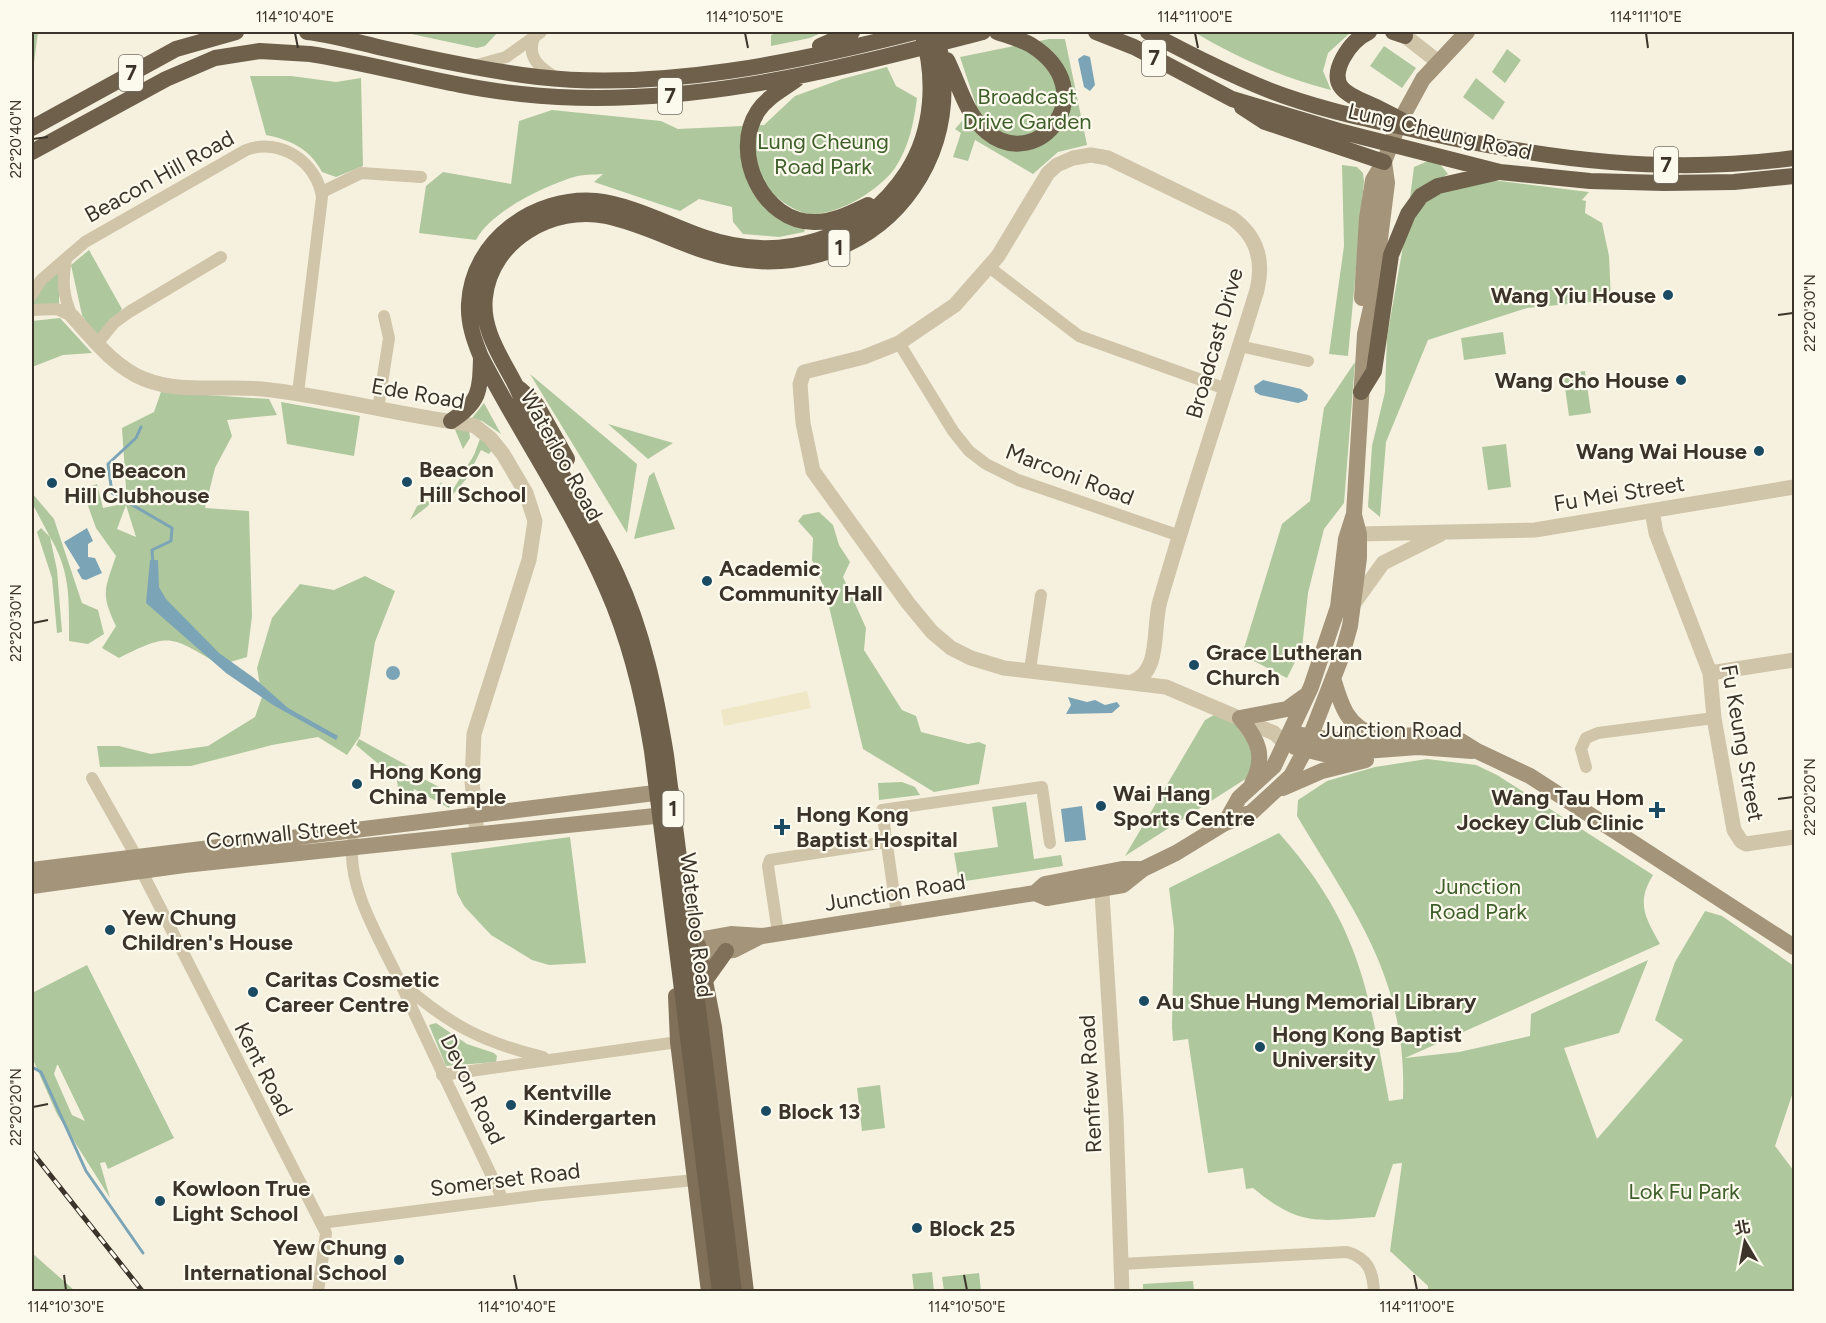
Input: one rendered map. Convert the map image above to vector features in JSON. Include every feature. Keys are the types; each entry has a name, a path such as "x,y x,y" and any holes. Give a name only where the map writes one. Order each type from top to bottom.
{"highway":[{"name":"7","path":"32,128 176,49 236,32"},
{"name":"7","path":"307,32 468,65 557,79 638,79 794,59 915,32"},
{"path":"794,59 852,32"},
{"name":"Waterloo Road","path":"565,491 517,387 492,341 484,301 487,283 495,265 518,238 552,219 584,213 619,219 705,251 739,260 791,261 833,251 879,224 915,186 929,160 939,135 946,79 928,53 922,32"},
{"name":"7","path":"32,152 182,71 215,58 246,52 275,50 310,54 485,89 559,97 661,97 801,77 983,32"},
{"path":"938,37 946,79 973,115 992,135 1015,143 1028,142 1044,135 1061,114 1064,86 1050,60 1021,40 997,32"},
{"name":"Lung Cheung Road","path":"1096,32 1134,47 1232,99 1339,131 1500,172 1590,181 1664,183 1734,182 1794,176"},
{"name":"Lung Cheung Road","path":"1148,32 1213,66 1274,92 1372,121 1538,156 1592,163 1713,165 1794,158"},
{"path":"1369,32 1356,40 1341,63 1338,77 1342,87 1353,99 1374,106 1426,132"},
{"path":"801,77 764,103 750,129 749,165 764,195 787,214 814,223 839,218 892,192"},
{"name":"Waterloo Road","path":"734,1292 710,1147 657,702 634,617 622,585 490,374 473,334 469,312 476,274 488,250 502,234 520,219 539,210 573,201 603,202 719,242 752,248 774,249 804,245 840,232 873,211 892,192 909,169 921,142 928,115 946,79"},
{"path":"1232,99 1265,122 1298,135 1384,162"},
{"path":"1360,392 1374,371 1393,247 1412,207 1421,196 1438,186 1500,172"},
{"path":"451,422 468,410 476,399 482,357"},
{"path":"490,374 496,404 603,594"},
{"path":"517,387 536,404 609,535 628,579"},
{"name":"Waterloo Road","path":"710,1147 720,1292"}],"main road":[{"path":"1308,744 1341,658 1355,602 1353,537 1365,334 1361,301 1375,209 1373,180 1384,162 1403,113 1435,63 1467,32"},
{"path":"1226,823 1239,798 1274,766 1284,736 1311,687 1338,607 1353,537"},
{"path":"603,594 628,579"},
{"name":"Waterloo Road","path":"628,579 664,702 679,790 698,946 714,1026 746,1292"},
{"name":"Waterloo Road","path":"603,594 630,677 640,720 672,951 678,1035 709,1292"},
{"path":"1277,791 1322,771 1365,760 1383,745 1358,729 1348,718 1333,678"},
{"path":"1250,789 1258,772 1260,749 1253,734 1240,718 1287,709 1304,698 1311,687"},
{"name":"Junction Road","path":"1284,736 1308,744 1333,740 1383,745 1440,736 1461,741 1530,776 1794,947"},
{"name":"Junction Road","path":"672,951 698,946 730,934 770,934 1035,893 1047,898 1102,882 1123,885 1143,869 1176,853 1226,823 1252,812 1277,791 1298,765 1308,744"},
{"name":"Cornwall Street","path":"32,886 139,863 360,828 679,790"},
{"name":"Cornwall Street","path":"32,870 352,849 681,813"},
{"name":"Junction Road","path":"698,946 726,951 770,934"},
{"path":"706,979 726,951"},
{"path":"678,1035 692,1017 699,1017 714,1026"}],"street":[{"path":"1400,33 1435,63"},
{"path":"468,65 500,60 538,35"},
{"path":"538,35 531,49 536,63 557,79"},
{"name":"Beacon Hill Road","path":"32,295 41,280 85,242 252,148 275,147 296,155 311,170 322,192"},
{"name":"Broadcast Drive","path":"1152,663 1159,604 1260,273 1257,249 1250,235 1226,215 1108,158 1084,155 1064,161 1052,168 989,267 955,305 899,343 855,360 807,370 801,375 803,423 813,471 908,603 932,632 951,648 994,666 1166,687 1284,736"},
{"path":"298,393 322,209 322,192 361,173 421,177"},
{"path":"97,344 114,322 221,257"},
{"name":"Ede Road","path":"66,259 62,282 65,300 72,316 97,344 130,372 160,384 298,393 475,426 496,444 526,493 535,521 528,560 474,734 471,766 477,835"},
{"path":"989,267 1079,336 1226,389"},
{"path":"32,310 57,309 72,316"},
{"path":"378,409 389,338 384,316"},
{"name":"Marconi Road","path":"899,343 948,425 964,445 986,464 1018,480 1180,536"},
{"path":"1239,346 1308,361"},
{"name":"Fu Mei Street","path":"1353,537 1450,530 1535,530 1794,488"},
{"name":"Fu Keung Street","path":"1652,511 1656,533 1710,673 1714,717 1734,830 1741,841 1746,844 1794,837"},
{"name":"Fu Mei Street","path":"1355,602 1383,563 1450,530"},
{"path":"1030,670 1041,596"},
{"path":"1710,673 1794,660"},
{"path":"1132,682 1141,678 1152,663 1166,687"},
{"path":"1586,767 1581,749 1586,738 1598,733 1714,717"},
{"name":"Kent Road","path":"92,778 139,863 326,1233 318,1292"},
{"path":"897,915 882,810 1042,787 1050,843"},
{"name":"Devon Road","path":"360,828 354,837 352,849 353,868 364,906 503,1200"},
{"path":"770,934 768,866 770,860 886,842"},
{"name":"Renfrew Road","path":"1102,882 1122,1292"},
{"path":"399,980 431,1009 472,1035 501,1046 552,1059"},
{"path":"442,1075 552,1059 678,1035"},
{"name":"Somerset Road","path":"321,1223 503,1200 695,1180"},
{"path":"1121,1264 1347,1252 1364,1260 1369,1267 1374,1292"}],"green space":[{"path":"32,32 38,32 32,78"},
{"path":"402,32 498,32 485,46 477,48"},
{"path":"778,32 823,32 810,38 771,46 771,35"},
{"path":"1194,32 1351,32 1328,53 1323,71 1331,90 1260,66"},
{"name":"Broadcast Drive Garden","path":"1049,39 1065,39 1087,145 1058,152 1033,174 975,140 968,161 953,157 961,133 955,129 976,105 960,57"},
{"path":"1384,46 1416,68 1402,88 1370,66"},
{"path":"1507,49 1521,60 1505,83 1492,72"},
{"name":"Lung Cheung Road Park","path":"887,67 896,86 917,98 904,152 888,177 867,194 841,208 828,212 804,213 790,207 752,176 770,212 783,221 805,229 804,232 779,237 743,234 733,222 732,207 699,199 680,211 594,182 603,174 574,177 519,201 493,220 476,240 419,233 426,186 443,172 511,184 519,121 552,110 661,121 678,129 764,125 795,96 842,79"},
{"path":"250,76 291,76 336,82 361,78 363,166 336,177 322,172 312,157 299,147 266,135"},
{"path":"1476,78 1505,102 1493,120 1463,97"},
{"path":"1435,158 1448,174 1410,198 1414,167"},
{"path":"1342,165 1357,167 1363,173 1364,181 1348,356 1329,354 1344,246"},
{"path":"1500,181 1589,192 1582,200 1586,201 1585,213 1602,223 1609,256 1611,300 1527,308 1428,340 1386,442 1380,517 1368,507 1372,446 1385,392 1387,337 1408,218 1430,197 1473,182"},
{"path":"89,250 122,309 97,339 82,315 71,265"},
{"path":"59,271 59,305 32,306 40,287"},
{"path":"60,318 92,353 63,355 32,367 32,321"},
{"path":"1503,332 1506,354 1464,360 1461,338"},
{"path":"1355,362 1344,503 1324,529 1308,593 1302,648 1287,678 1242,655 1282,524 1310,501 1324,408"},
{"path":"1585,371 1591,413 1569,416 1563,374"},
{"path":"530,374 637,464 627,533"},
{"path":"161,392 269,399 277,415 227,420 232,436 215,468 205,508 249,511 252,616 247,657 220,665 191,648 171,641 150,644 119,658 102,648 116,626 108,606 106,591 116,556 96,528 82,489 97,484 103,508 127,503 122,428 154,412","holes":["126,505 136,537 117,529"]},
{"path":"281,402 360,416 354,456 287,444"},
{"path":"484,403 501,434 482,421 472,418"},
{"path":"608,424 673,443 648,459"},
{"path":"454,427 469,430 470,438 463,449"},
{"path":"481,436 493,448 489,454 481,450 467,478 443,506 474,455"},
{"path":"1506,444 1511,487 1488,490 1482,447"},
{"path":"654,472 675,529 634,539 649,476"},
{"path":"442,482 428,506 410,520 417,506 430,500 433,488"},
{"path":"32,493 54,519 82,603 98,610 104,634 88,644 69,641 69,600 62,562 32,503"},
{"path":"819,512 833,525 839,545 850,562 843,577 866,628 864,650 902,710 916,716 921,732 968,744 979,742 986,745 979,784 934,792 863,749 825,590 812,560 813,538 798,521 803,515"},
{"path":"41,528 50,537 57,570 62,632 57,633 52,578 37,532"},
{"path":"365,576 395,591 375,642 360,736 347,755 318,737 272,745 191,766 100,767 97,746 119,746 151,754 208,746 255,717 262,697 257,668 272,618 300,584 334,590"},
{"path":"1214,715 1232,719 1256,754 1247,778 1125,856 1205,720"},
{"path":"359,739 419,772 418,776 443,789 454,798 449,808 414,789 413,793 399,795 396,774 381,766 356,745"},
{"path":"1427,759 1476,765 1497,775 1653,875 1645,894 1644,910 1660,944 1405,1058 1459,1052 1530,1036 1531,1014 1648,960 1619,1033 1564,1048 1597,1139 1683,1040 1655,1020 1675,962 1705,911 1722,916 1794,966 1794,1089 1775,1146 1794,1171 1794,1291 1428,1291 1428,1286 1390,1251 1402,1163 1393,1164 1375,1217 1338,1220 1310,1219 1284,1210 1253,1188 1246,1189 1243,1168 1208,1173 1188,1039 1173,1041 1174,929 1169,888 1279,833 1327,897 1343,928 1366,990 1389,1101 1403,1099 1402,1056 1387,982 1358,917 1297,816 1298,800 1327,781 1375,767"},
{"path":"902,782 915,787 920,795 879,800 878,783"},
{"path":"1026,802 1034,859 1061,855 1063,866 959,882 954,853 998,847 992,807"},
{"path":"570,837 586,963 549,965 532,960 491,935 464,906 457,893 451,853"},
{"path":"87,965 174,1138 108,1169 105,1162 100,1163 110,1198 57,1114 34,1062 32,1063 32,993","holes":["58,1065 85,1121 72,1115 54,1074"]},
{"path":"436,1023 467,1044 494,1053 497,1056 496,1062 446,1066 429,1025"},
{"path":"880,1085 885,1128 862,1131 857,1088"},
{"path":"32,1253 75,1291 32,1291"},
{"path":"932,1272 934,1291 914,1291 912,1274"},
{"path":"979,1273 981,1291 944,1291 942,1277"},
{"path":"1193,1281 1194,1291 1143,1291 1143,1284"}],"shaded area":[{"path":"807,691 811,708 724,726 721,710"}],"water":[{"path":"1084,55 1090,57 1095,85 1090,91 1084,87 1078,59"},
{"path":"1263,380 1301,389 1308,395 1307,400 1298,403 1260,395 1255,392 1254,386"},
{"path":"87,528 93,541 88,544 88,557 95,558 102,573 86,580 82,579 77,570 80,568 64,542"},
{"path":"150,560 158,560 159,587 166,599 219,653 254,678 288,708 338,736 336,740 273,705 226,673 146,603"},
{"path":"390,666 396,666 400,673 396,680 390,680 386,676 386,670"},
{"path":"1068,697 1087,702 1095,700 1105,705 1117,702 1120,706 1112,713 1066,714 1071,705"},
{"path":"1082,806 1086,840 1065,842 1061,809"}],"waterway":[{"path":"141,427 136,438 108,464 112,493 172,528 171,541 152,550 153,564"},
{"path":"32,1067 41,1072 86,1171 143,1253"}],"railway":[{"path":"32,1152 143,1292"}],"place":[{"name":"Wang Yiu House","path":"1668,295"},
{"name":"Wang Cho House","path":"1681,380"},
{"name":"Wang Wai House","path":"1759,451"},
{"name":"Beacon Hill School","path":"407,482"},
{"name":"One Beacon Hill Clubhouse","path":"52,483"},
{"name":"Academic Community Hall","path":"707,581"},
{"name":"Grace Lutheran Church","path":"1194,665"},
{"name":"Hong Kong China Temple","path":"357,784"},
{"name":"Wai Hang Sports Centre","path":"1101,806"},
{"name":"Wang Tau Hom Jockey Club Clinic","path":"1657,810"},
{"name":"Hong Kong Baptist Hospital","path":"782,827"},
{"name":"Yew Chung Children's House","path":"110,930"},
{"name":"Caritas Cosmetic Career Centre","path":"253,992"},
{"name":"Au Shue Hung Memorial Library","path":"1144,1001"},
{"name":"Hong Kong Baptist University","path":"1260,1047"},
{"name":"Kentville Kindergarten","path":"511,1105"},
{"name":"Block 13","path":"766,1111"},
{"name":"Kowloon True Light School","path":"160,1201"},
{"name":"Block 25","path":"917,1228"},
{"name":"Yew Chung International School","path":"399,1260"}],"park label":[{"name":"Junction Road Park","path":"1478,898"},
{"name":"Lok Fu Park","path":"1684,1191"}]}
